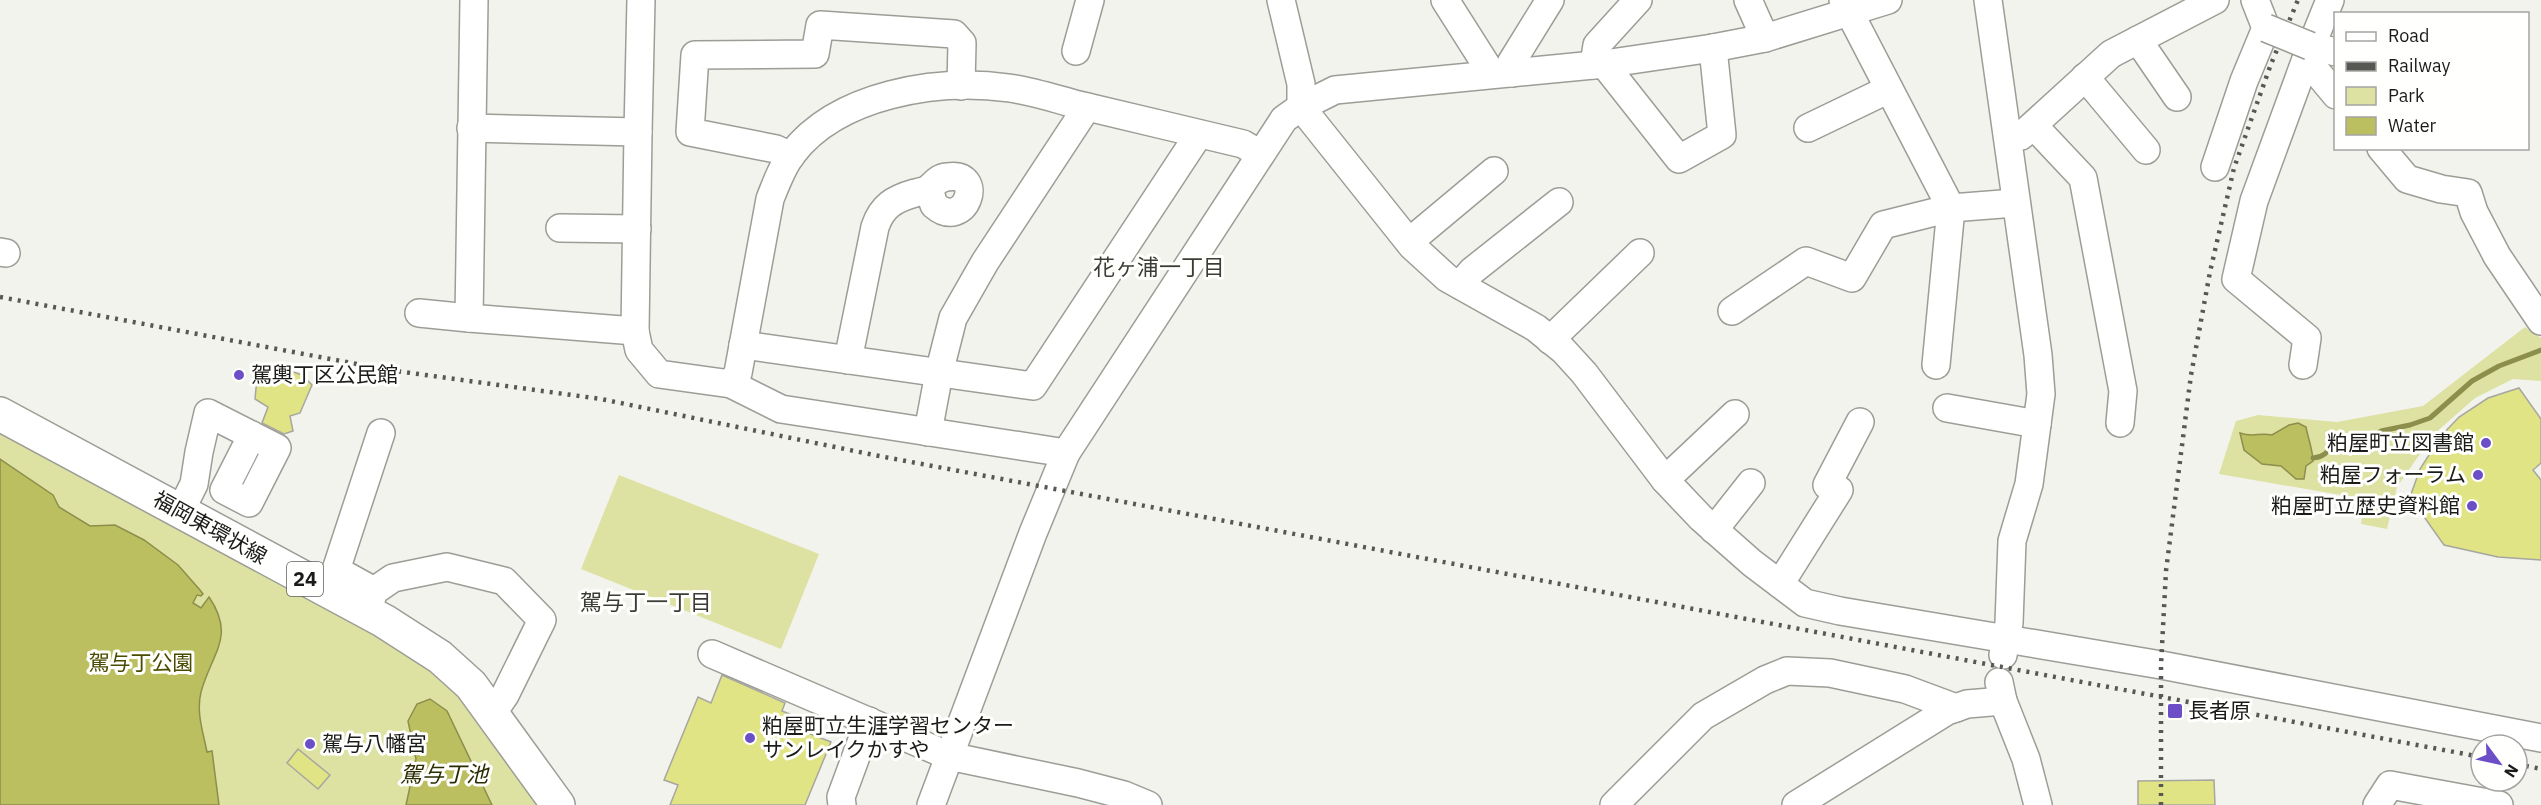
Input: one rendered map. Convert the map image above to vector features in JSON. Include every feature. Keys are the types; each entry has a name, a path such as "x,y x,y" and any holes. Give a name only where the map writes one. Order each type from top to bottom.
{"main road":[{"name":"福岡東環状線","path":"0,414 180,512 370,602 440,657 471,685 558,805"}],"street":[{"path":"469,318 474,0"},
{"path":"641,0 635,331 639,350 659,374 731,384 782,409 1066,453"},
{"path":"1076,51 1090,0"},
{"path":"1281,0 1301,84 1301,107 1409,242 1448,278 1536,328 1550,339 1584,374 1665,480 1714,530 1805,603 2006,647 2161,665 2541,738"},
{"path":"1445,0 1502,74"},
{"path":"1502,74 1550,0"},
{"path":"1638,0 1597,45 1599,64 1679,159 1722,135 1713,48"},
{"path":"1748,0 1765,38"},
{"path":"931,805 1033,532 1066,453 1284,119 1301,107 1335,90 1599,64 1713,48 1765,38 1846,7 1888,0"},
{"path":"1988,0 2038,355 2041,394 2029,484 2012,540 2006,647"},
{"path":"2006,139 2024,135 2111,54 2215,0"},
{"path":"2255,0 2266,28 2308,53 2334,91"},
{"path":"2302,365 2307,339 2236,279 2254,201 2308,53 2330,0"},
{"path":"1846,7 1950,208 1936,365"},
{"path":"790,156 776,149 690,132 695,55 815,54 820,25 954,34 962,42 961,86"},
{"path":"2215,166 2244,81 2266,28"},
{"path":"2138,40 2177,97"},
{"path":"2308,53 2334,52"},
{"path":"2085,77 2146,150"},
{"path":"731,384 738,373 770,199 790,156 817,128 834,116 893,94 936,87 1008,88 1243,144 1260,154"},
{"path":"1808,128 1888,89"},
{"path":"928,432 939,373 953,318 968,289 1087,106"},
{"path":"2034,126 2083,178 2123,391 2120,423"},
{"path":"471,128 638,132"},
{"path":"743,345 1033,386 1199,134"},
{"path":"2383,150 2407,179 2441,189 2468,193 2474,212 2497,256 2541,321"},
{"path":"1409,242 1494,171"},
{"path":"848,360 878,218 889,203 929,189"},
{"path":"1460,285 1472,271 1559,202"},
{"path":"1732,312 1806,261 1852,278 1883,225 1950,208 2015,203"},
{"path":"560,228 637,229"},
{"path":"1550,339 1640,254"},
{"path":"419,313 635,331"},
{"path":"1947,408 2037,424"},
{"path":"180,512 194,484 208,413 252,435"},
{"path":"1665,480 1735,414"},
{"path":"1780,584 1839,490 1827,484 1860,422"},
{"path":"381,433 336,570 370,602 393,578 447,567 504,581 542,620 505,695 492,714"},
{"path":"1714,530 1751,483"},
{"path":"712,654 950,756 1075,794 1124,795 1148,805"},
{"path":"1614,805 1703,716 1787,670 1852,677 1905,689 1956,708"},
{"path":"1796,805 1947,711 2001,691 2026,759 2038,805"},
{"path":"842,805 841,797 846,781 869,722"},
{"path":"2377,805 2391,785 2499,805"}],"green space":[{"path":"2525,327 2541,338 2541,381 2513,379 2475,398 2433,435 2397,487 2387,529 2361,524 2364,499 2219,474 2236,421 2258,415 2337,422 2423,406"},
{"name":"駕与丁公園","path":"0,430 377,626 459,688 542,805 0,805"},
{"path":"619,475 819,554 781,649 581,569"}],"water":[{"path":"2298,423 2306,427 2313,457 2313,461 2306,466 2304,479 2296,479 2281,466 2262,464 2244,450 2240,433 2272,435 2289,425"},
{"path":"0,459 53,495 59,507 90,526 115,525 144,540 178,565 203,594 197,595 193,603 201,608 209,597 221,623 221,634 201,692 199,707 207,752 212,751 219,805 0,805"},
{"name":"駕与丁池","path":"430,699 447,711 492,805 406,805 416,759 408,721 417,704"}],"building":[{"name":"駕輿丁区公民館","path":"273,365 302,375 312,385 300,413 290,416 293,431 284,434 262,423 268,407 255,399 263,368"},
{"name":"粕屋フォーラム","path":"2519,388 2541,419 2541,463 2533,470 2541,480 2541,560 2498,557 2444,545 2410,497 2420,469 2441,436 2459,417 2488,398"},
{"name":"粕屋町立生涯学習センター サンレイクかすや","path":"722,675 785,703 782,711 812,723 808,733 831,742 805,805 670,805 678,785 664,780 698,697 711,703"},
{"path":"298,749 330,775 318,789 287,763"},
{"path":"2214,780 2215,805 2138,805 2138,781"}],"waterway":[{"path":"2313,458 2322,456 2340,437 2361,445 2381,431 2430,418 2472,381 2499,366 2541,350"}],"railway":[{"path":"2161,805 2161,665 2166,571 2191,375 2210,272 2234,168 2271,64 2298,0"},
{"path":"0,297 389,370 601,399 874,455 2469,755"},
{"path":"2529,766 2541,769"}],"place":[{"name":"駕輿丁区公民館","path":"239,375"},
{"name":"粕屋町立図書館","path":"2486,443"},
{"name":"粕屋フォーラム","path":"2478,475"},
{"name":"粕屋町立歴史資料館","path":"2472,506"},
{"name":"長者原","path":"2175,711"},
{"name":"粕屋町立生涯学習センター サンレイクかすや","path":"750,738"},
{"name":"駕与八幡宮","path":"310,744"}],"district":[{"name":"花ヶ浦一丁目","path":"1159,267"},
{"name":"駕与丁一丁目","path":"646,602"}]}
